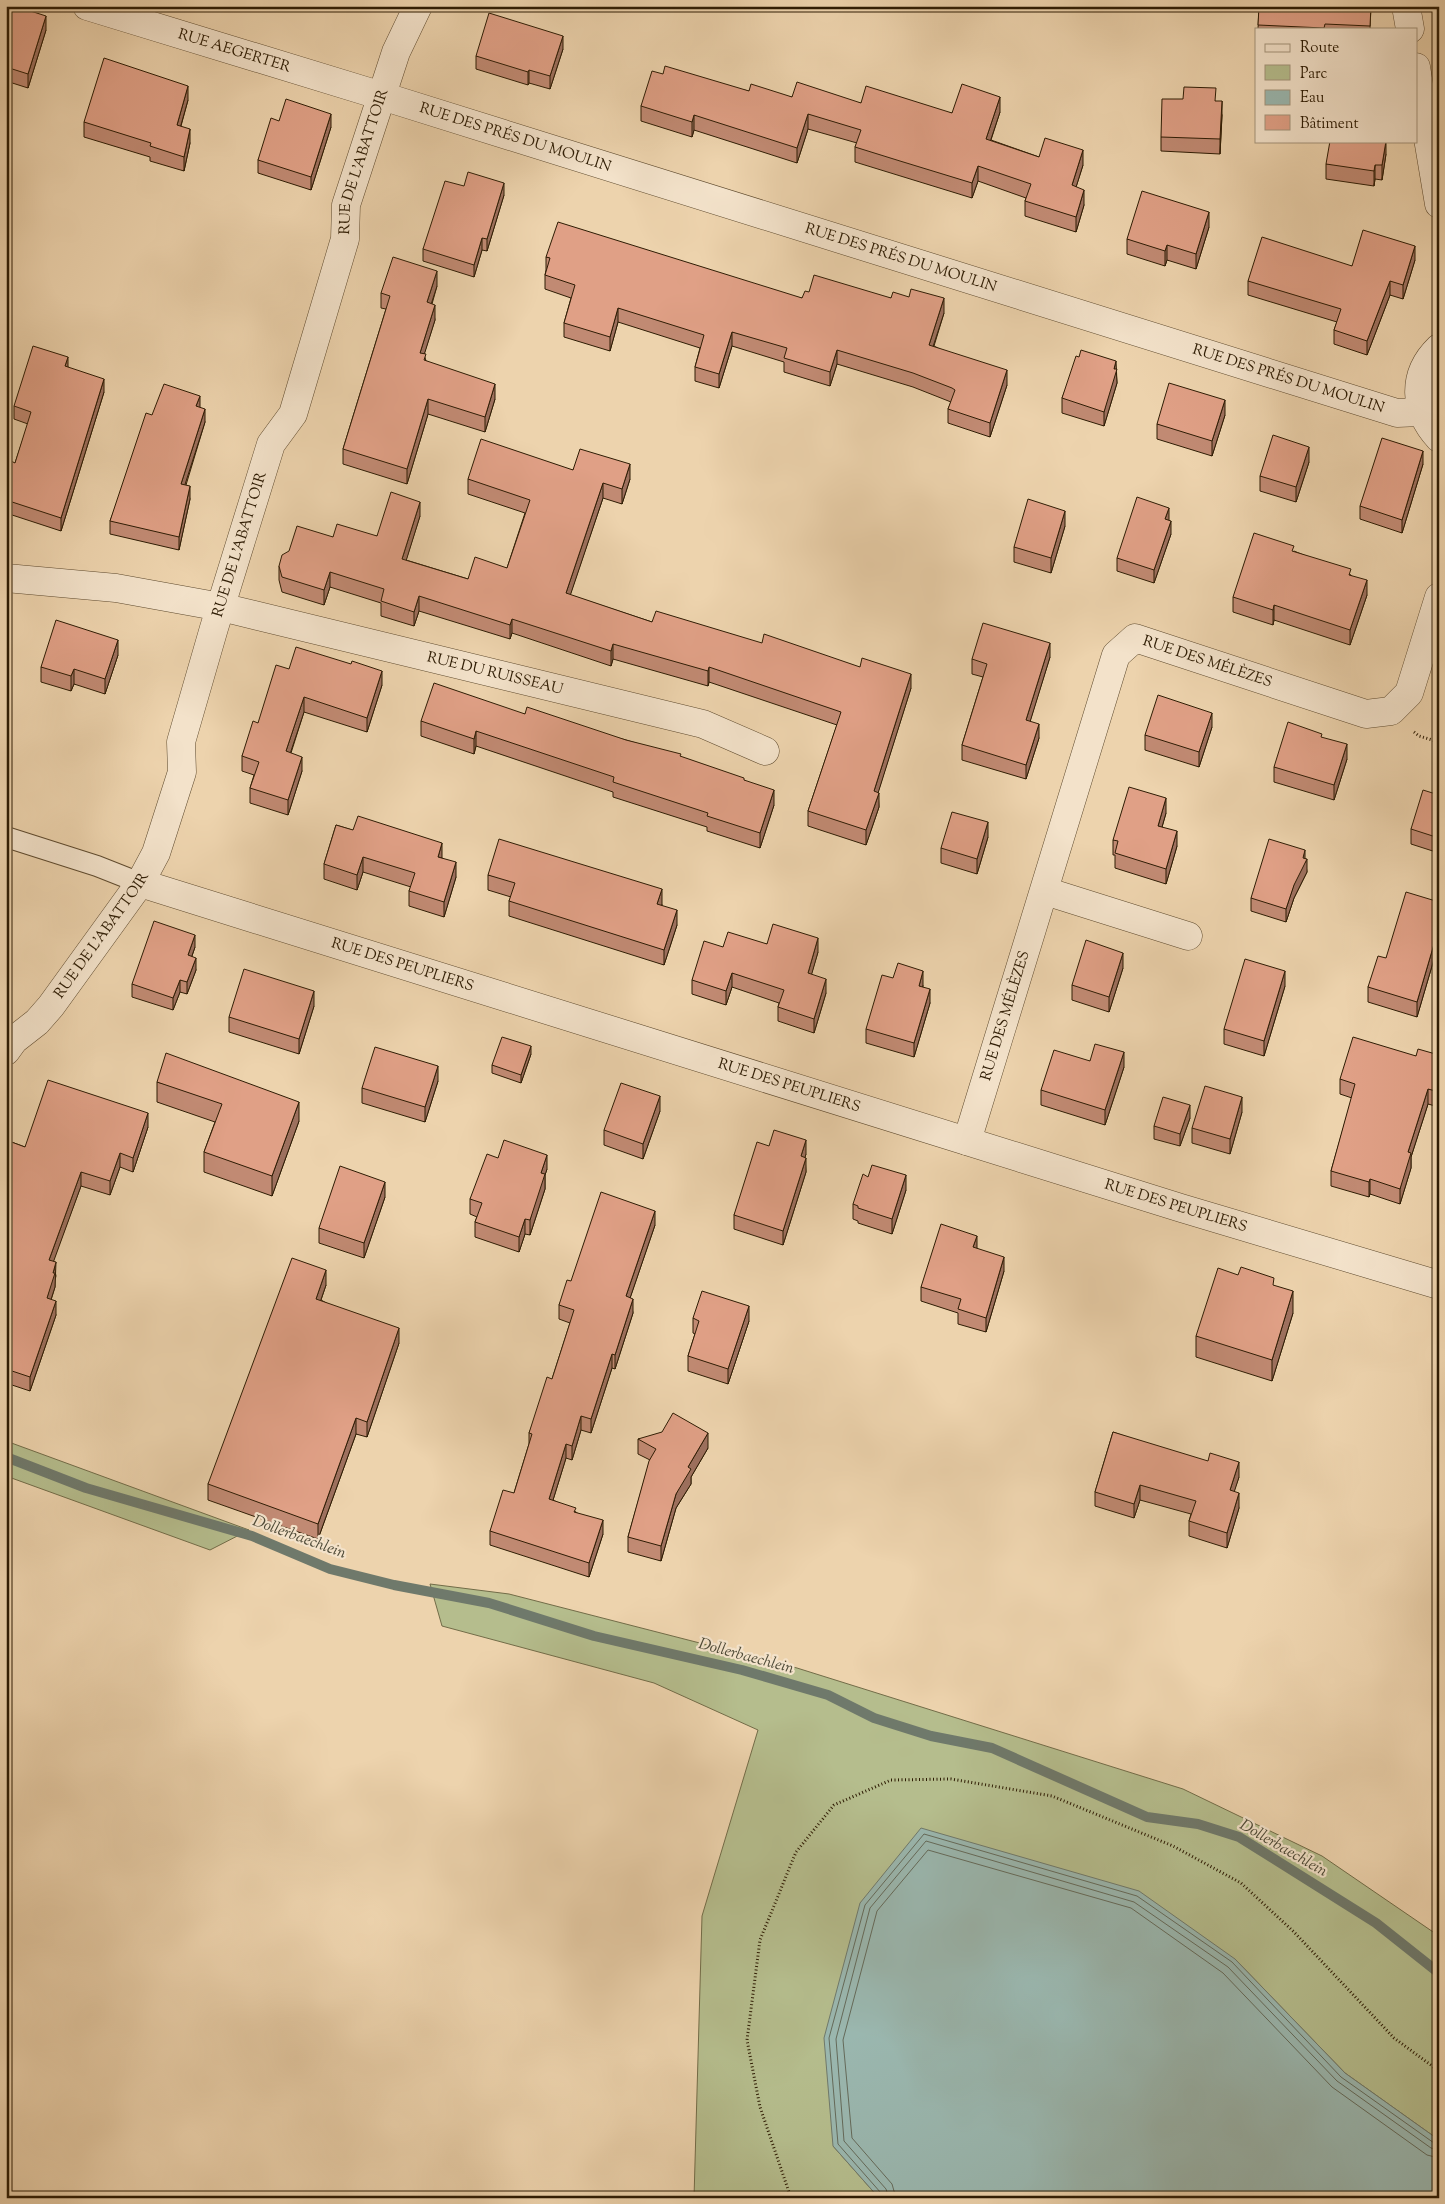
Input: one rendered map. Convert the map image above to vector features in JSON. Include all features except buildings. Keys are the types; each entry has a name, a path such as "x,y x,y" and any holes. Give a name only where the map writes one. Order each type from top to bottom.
{"street":[{"name":"RUE AEGERTER","path":"88,6 382,96"},
{"name":"RUE DE L'ABATTOIR","path":"6,1051 14,1040 37,1022 140,883 156,853 182,772 181,742 221,607 272,444 294,414 346,239 346,205 396,52 418,6"},
{"path":"1406,6 1410,28"},
{"path":"1418,79 1439,204"},
{"name":"RUE DES PRÉS DU MOULIN","path":"382,96 1397,413 1421,412"},
{"path":"1439,348 1431,356 1422,373 1418,392 1421,412 1429,428 1439,438"},
{"name":"RUE DU RUISSEAU","path":"6,578 116,588 221,607 703,724 765,752"},
{"name":"RUE DES MÉLÈZES","path":"968,1141 1116,655 1135,638 1366,714 1391,711 1408,693 1439,597"},
{"name":"RUE DES PEUPLIERS","path":"140,883 1439,1286"},
{"path":"1045,891 1188,936"}],"lane":[{"path":"6,837 97,866 140,883"}],"path":[{"path":"791,2198 760,2107 747,2040 760,1940 796,1852 834,1805 891,1780 951,1779 1052,1796 1173,1846 1242,1882 1294,1932 1394,2038 1439,2071"}],"green space":[{"path":"6,1441 249,1530 210,1550 6,1476"},
{"path":"430,1584 509,1594 797,1668 1183,1789 1322,1856 1439,1936 1439,2140 1345,2073 1235,1959 833,2146 879,2198 694,2198 702,1916 758,1730 654,1683 442,1626"}],"water":[{"path":"921,1828 1139,1891 1235,1959 1345,2073 1439,2140 1439,2198 879,2198 833,2146 824,2038 860,1903"}],"waterway":[{"name":"Dollerbaechlein","path":"6,1457 86,1488 252,1536 330,1569 394,1585 489,1603 594,1636 742,1670 828,1695 874,1718 931,1736 992,1748 1147,1817 1198,1824 1239,1837 1376,1923 1439,1973"}]}
